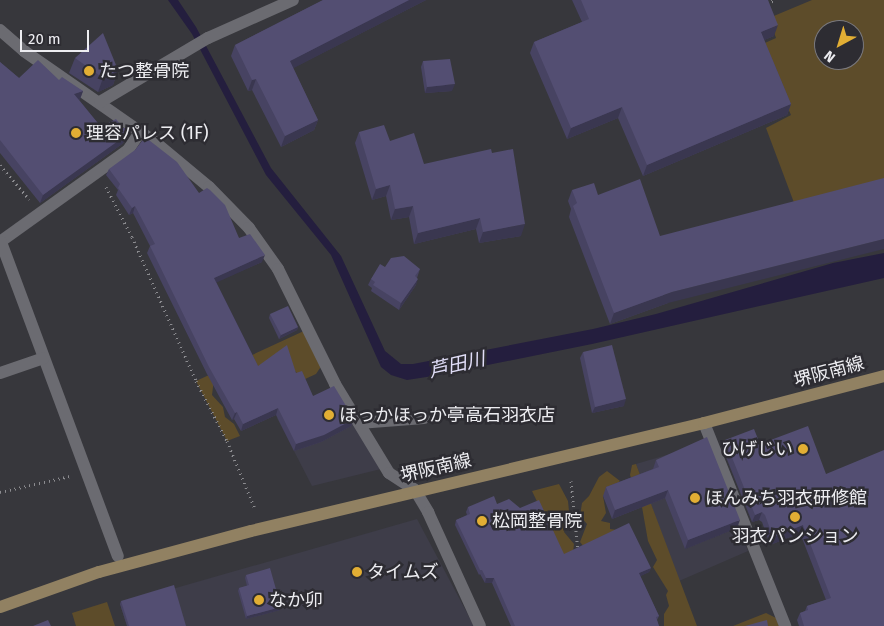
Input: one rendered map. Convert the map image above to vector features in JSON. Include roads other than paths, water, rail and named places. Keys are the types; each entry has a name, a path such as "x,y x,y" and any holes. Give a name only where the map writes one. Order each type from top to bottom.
{"main road":[{"name":"堺阪南線","path":"0,607 99,572 415,490 704,423 884,376"}],"street":[{"path":"100,102 208,38 292,0"},
{"path":"0,30 24,51 141,131 209,187 249,228 278,269 336,384 388,474 415,490 428,512 480,626"},
{"path":"118,556 89,472 1,242 128,150 141,131"},
{"path":"0,373 44,358"},
{"path":"359,423 424,418"},
{"path":"704,423 785,626"}],"water":[{"name":"芦田川","path":"168,0 178,0 196,27 271,168 341,256 385,351 401,364 413,364 593,329 656,314 833,263 884,253 884,278 592,344 433,376 407,380 391,375 381,367 331,255 266,175 192,34"}],"place":[{"name":"たつ整骨院","path":"89,71"},
{"name":"理容パレス (1F)","path":"76,133"},
{"name":"ほっかほっか亭高石羽衣店","path":"329,415"},
{"name":"ひげじい","path":"803,449"},
{"name":"ほんみち羽衣研修館","path":"695,498"},
{"name":"羽衣パンション","path":"795,517"},
{"name":"松岡整骨院","path":"482,521"},
{"name":"タイムズ","path":"357,572"},
{"name":"なか卯","path":"259,600"}]}
